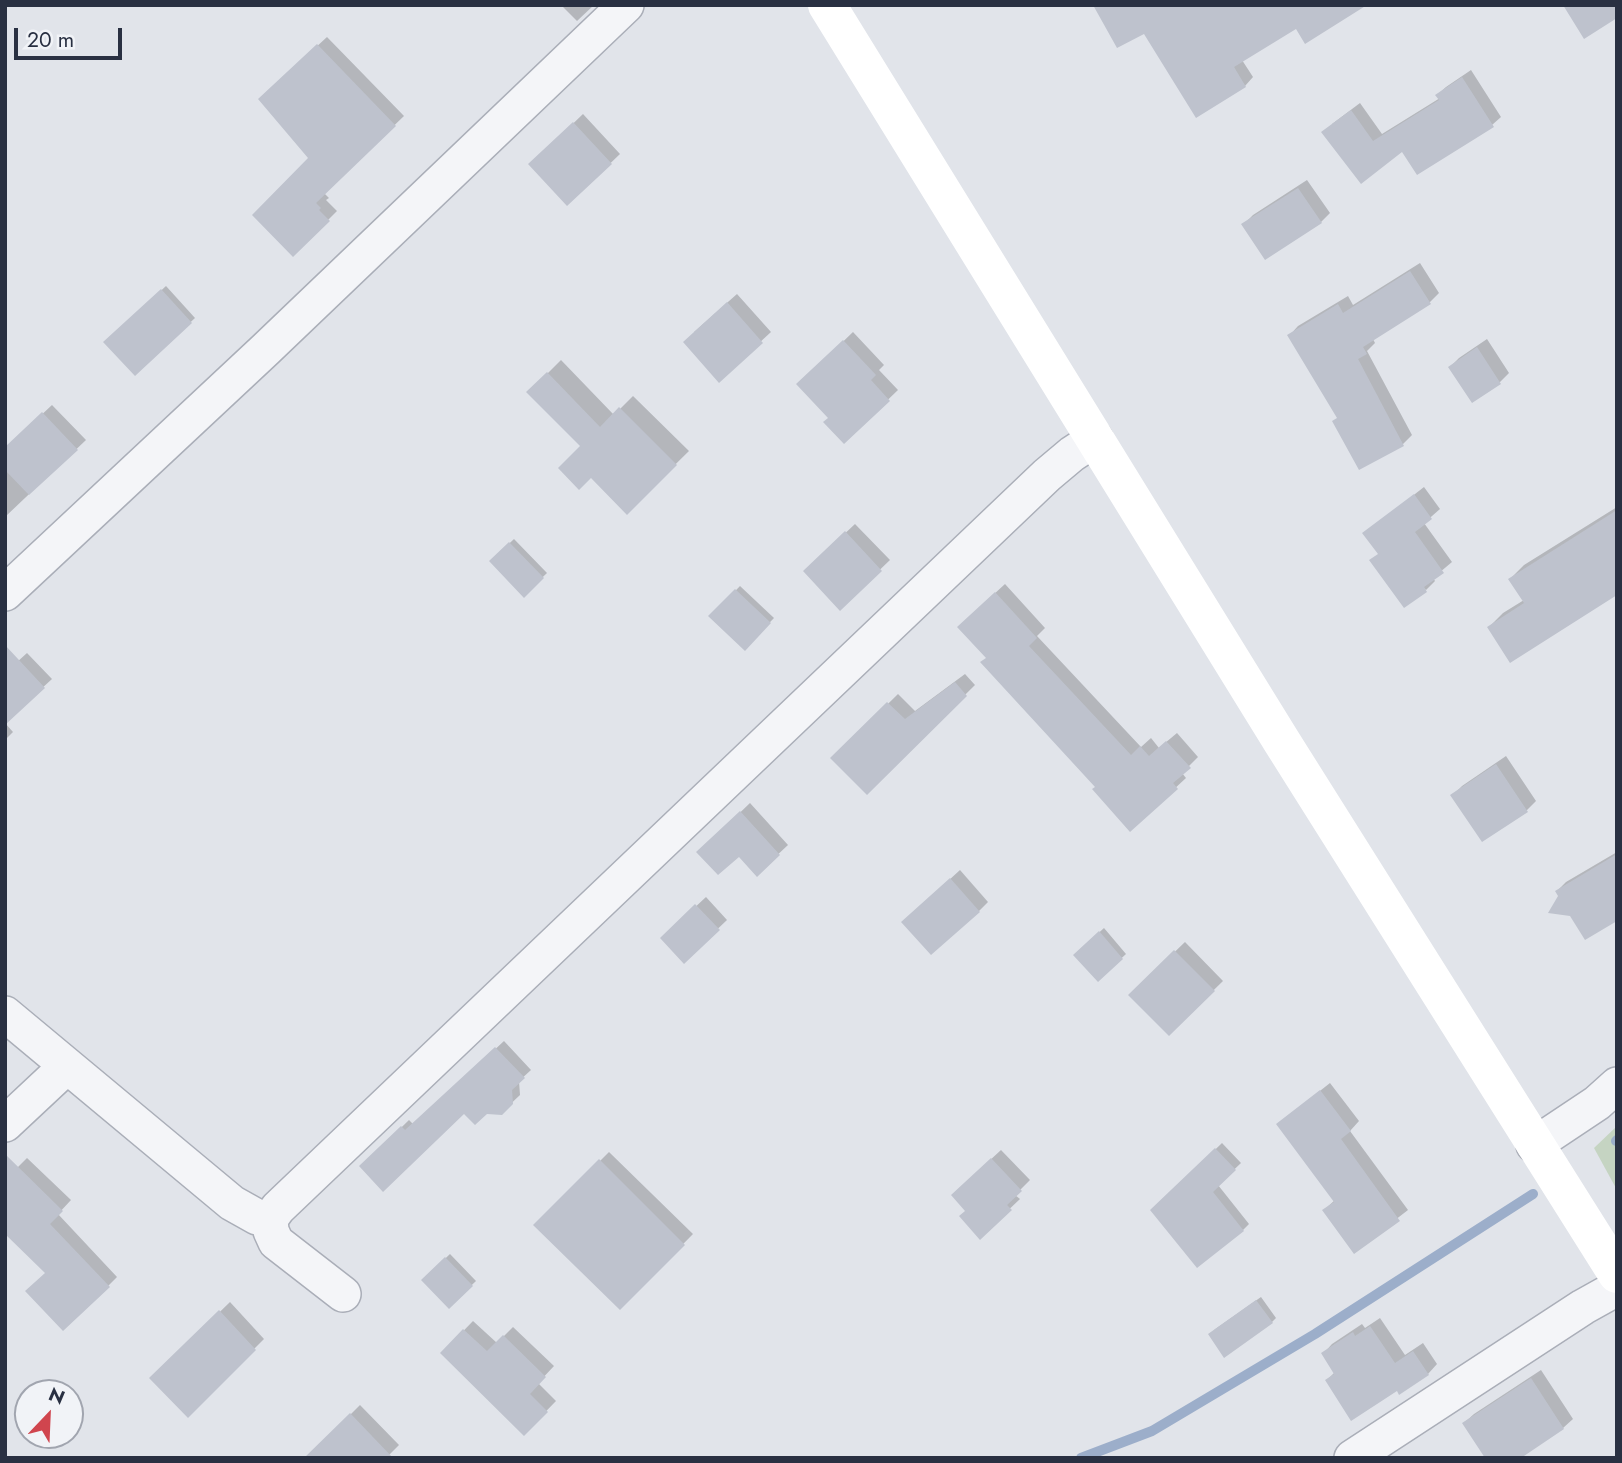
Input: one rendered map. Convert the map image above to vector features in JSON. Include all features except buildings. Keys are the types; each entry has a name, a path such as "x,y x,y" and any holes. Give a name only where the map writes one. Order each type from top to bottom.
{"street":[{"path":"5,593 626,5"},
{"path":"827,5 1617,1275"},
{"path":"343,1294 276,1242 270,1219 289,1196 1047,475 1095,439"},
{"path":"5,1014 232,1203 257,1217 270,1219"},
{"path":"5,1124 67,1066"},
{"path":"1534,1145 1597,1103 1617,1085"},
{"path":"1352,1458 1583,1307 1617,1288"}],"green space":[{"path":"1617,1126 1617,1190 1594,1148"}],"waterway":[{"path":"1081,1458 1152,1431 1315,1334 1533,1194"}]}
